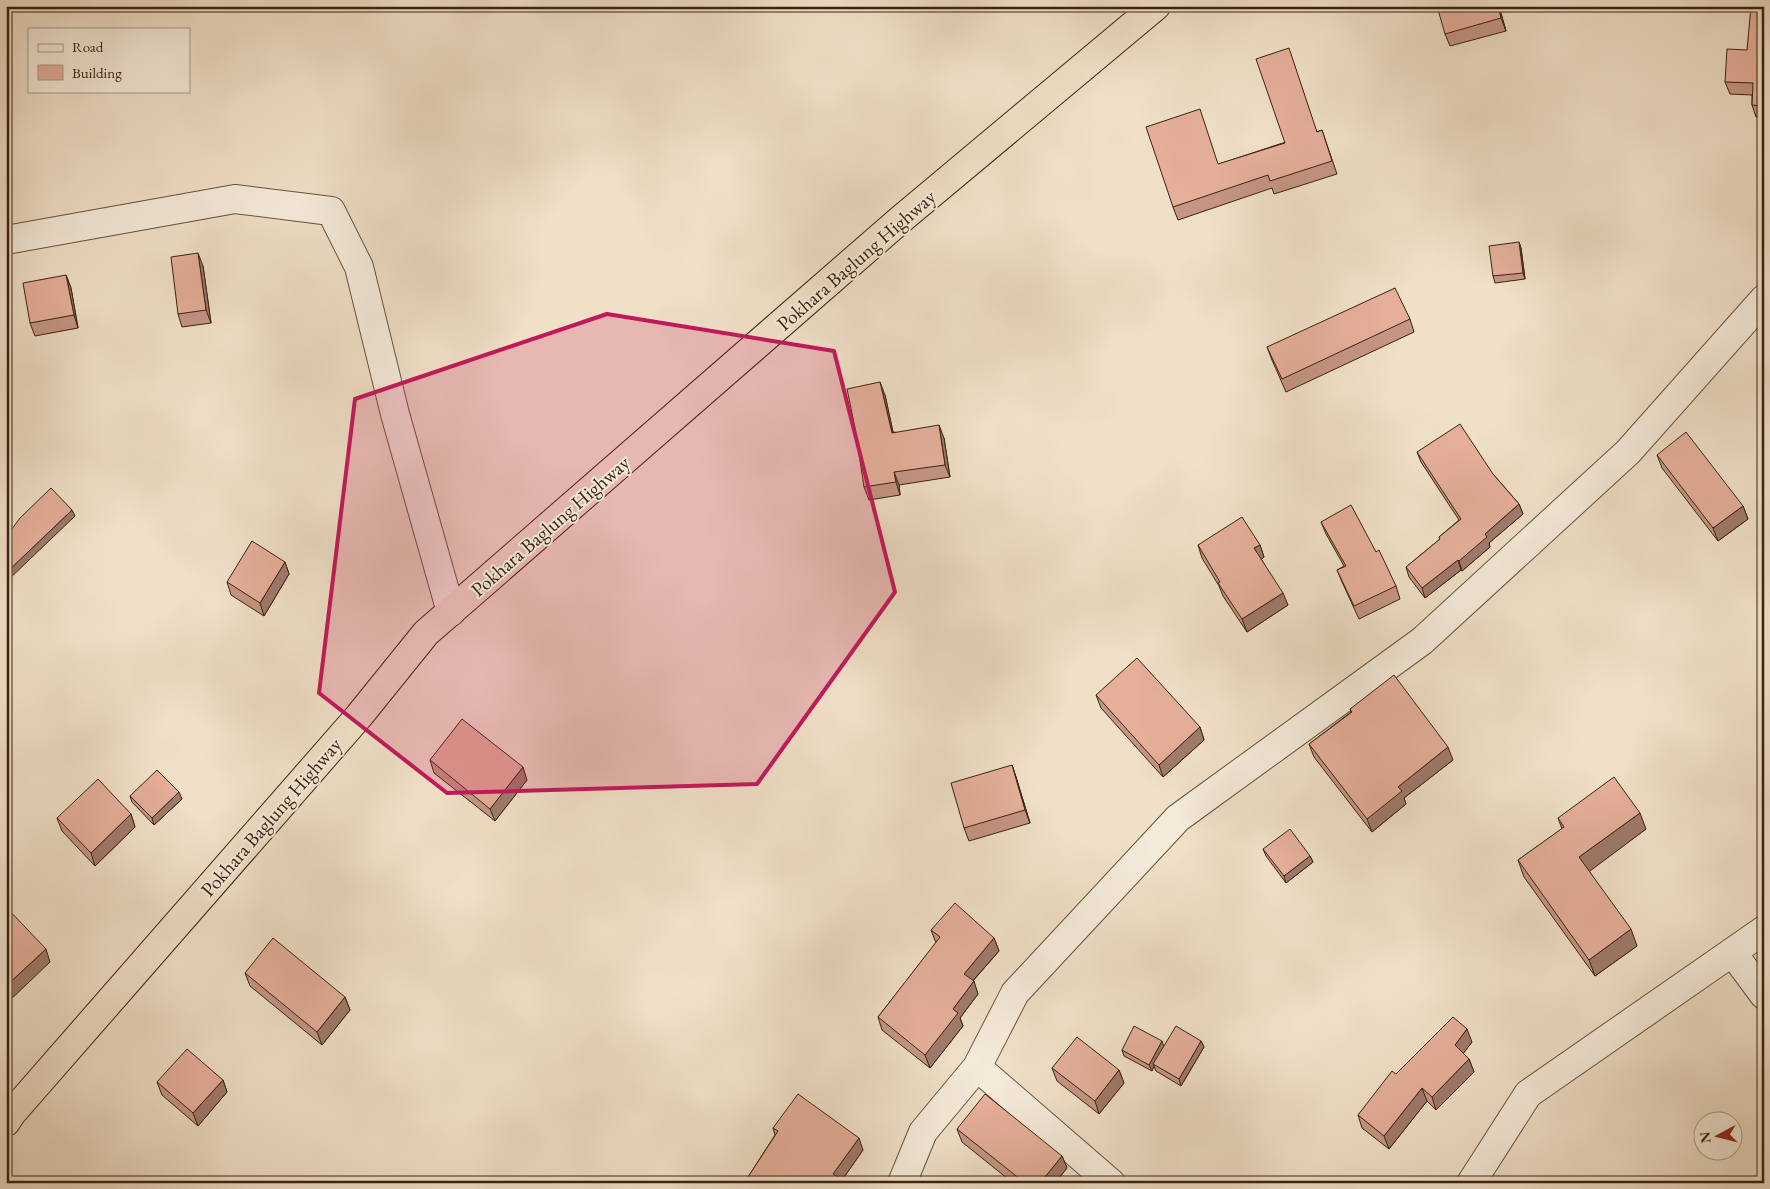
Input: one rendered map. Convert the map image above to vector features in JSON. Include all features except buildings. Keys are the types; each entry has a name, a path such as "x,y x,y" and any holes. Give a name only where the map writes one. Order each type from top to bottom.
{"highway":[{"name":"Pokhara Baglung Highway","path":"8,1117 359,716 426,633 900,220 1156,6"}],"street":[{"path":"6,240 235,199 331,211 359,267 395,414 451,612"},
{"path":"902,1183 923,1132 976,1067 1015,993 1178,818 1422,641 1628,452 1764,299"},
{"path":"1471,1183 1528,1094 1764,930"},
{"path":"1732,952 1764,995"},
{"path":"976,1067 1111,1183"}],"highlighted area":[{"path":"607,314 834,351 895,592 757,784 447,793 319,693 355,399"}]}
